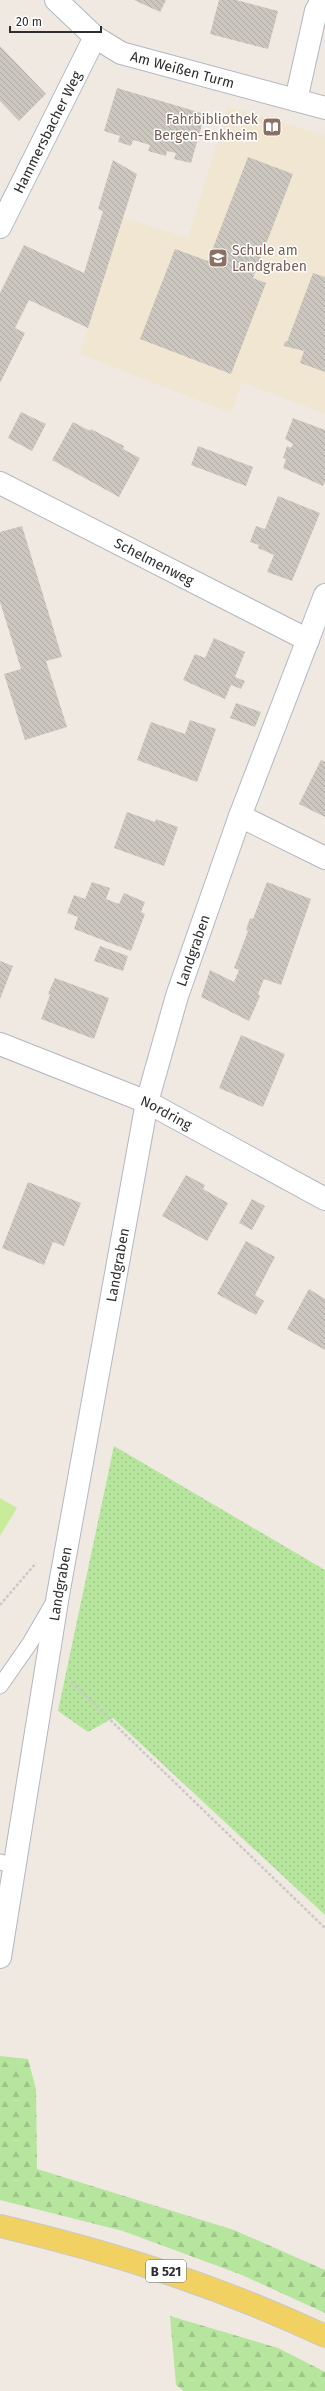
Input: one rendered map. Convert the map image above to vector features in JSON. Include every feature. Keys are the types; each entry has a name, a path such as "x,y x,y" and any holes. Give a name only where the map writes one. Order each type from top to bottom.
{"main road":[{"name":"B 521","path":"0,2226 76,2244 160,2269 271,2311 325,2336"}],"street":[{"name":"Am Weißen Turm","path":"56,0 95,37 121,53 325,108"},
{"path":"296,100 316,11 322,0"},
{"name":"Hammersbacher Weg","path":"0,227 95,37"},
{"name":"Schelmenweg","path":"0,483 308,640"},
{"name":"Landgraben","path":"0,1958 8,1864 48,1659 58,1595 147,1102 177,996 240,816 325,595"},
{"path":"240,816 325,858"},
{"name":"Nordring","path":"0,1044 147,1102 325,1199"}],"lane":[{"path":"0,1686 30,1643 58,1595"}],"path":[{"path":"48,1659 325,1928"}],"shaded area":[{"name":"Schule am Landgraben","path":"228,107 325,135 325,414 242,382 231,413 80,354 123,218 188,238"}],"green space":[{"path":"114,1446 325,1570 325,1915 113,1718 88,1732 58,1711"},
{"path":"0,1498 17,1508 0,1536"},
{"path":"0,2056 28,2059 36,2089 37,2169 234,2230 325,2270 325,2313 242,2275 123,2231 0,2200"},
{"path":"170,2316 278,2348 325,2372 325,2391 184,2391 176,2385"}],"building":[{"path":"134,0 166,0 160,12"},
{"path":"219,0 236,0 278,11 268,49 210,34"},
{"path":"0,46 46,94 19,121 0,101"},
{"path":"117,88 205,114 191,163 174,159 176,153 167,151 166,156 148,151 150,145 133,140 131,146 118,142 120,136 104,131"},
{"path":"248,157 293,174 253,278 266,283 231,374 140,339 175,249 208,261"},
{"path":"113,160 137,174 88,328 29,300 15,328 25,333 0,383 0,293 24,245 84,273 103,211 98,209"},
{"path":"313,273 325,277 325,372 300,363 304,351 284,346 285,341 287,342"},
{"path":"21,412 46,424 32,451 8,438"},
{"path":"293,418 325,430 325,481 323,486 283,468 286,459 283,458 287,446 291,448 293,444 285,439"},
{"path":"73,422 90,431 91,429 124,446 123,449 140,458 119,497 52,460"},
{"path":"198,446 253,467 246,486 191,465"},
{"path":"278,496 320,513 292,581 267,572 274,555 258,548 259,545 250,542 256,526 265,529"},
{"path":"22,526 62,657 46,661 67,727 25,740 4,674 21,669 0,602 0,532"},
{"path":"214,638 245,652 235,677 245,681 241,689 231,685 225,699 183,680 195,654 205,658"},
{"path":"236,703 261,712 255,727 230,718"},
{"path":"190,720 216,729 197,782 137,760 151,722 185,734"},
{"path":"321,760 325,762 325,817 299,804"},
{"path":"127,812 155,822 156,819 178,827 164,866 114,848"},
{"path":"92,882 110,888 106,899 119,904 124,893 145,902 141,912 145,914 131,951 74,929 78,917 67,913 74,895 85,899"},
{"path":"267,882 311,899 281,985 264,979 258,994 260,996 249,1021 201,997 210,970 234,982 239,970 234,968 248,931 246,930 250,918 253,919"},
{"path":"100,946 128,956 123,971 94,961"},
{"path":"0,961 13,966 0,999"},
{"path":"55,978 109,998 94,1039 41,1019 50,995 48,994"},
{"path":"241,1035 285,1054 263,1107 219,1088"},
{"path":"186,1175 205,1185 203,1189 228,1203 207,1241 162,1216"},
{"path":"28,1182 81,1203 64,1246 53,1242 44,1265 2,1248"},
{"path":"252,1199 265,1206 252,1230 239,1223"},
{"path":"246,1241 275,1257 255,1295 264,1301 256,1315 217,1294"},
{"path":"309,1289 325,1299 325,1350 287,1329"}],"place":[{"name":"Fahrbibliothek Bergen-Enkheim","path":"272,127"},
{"name":"Schule am Landgraben","path":"218,258"}]}
